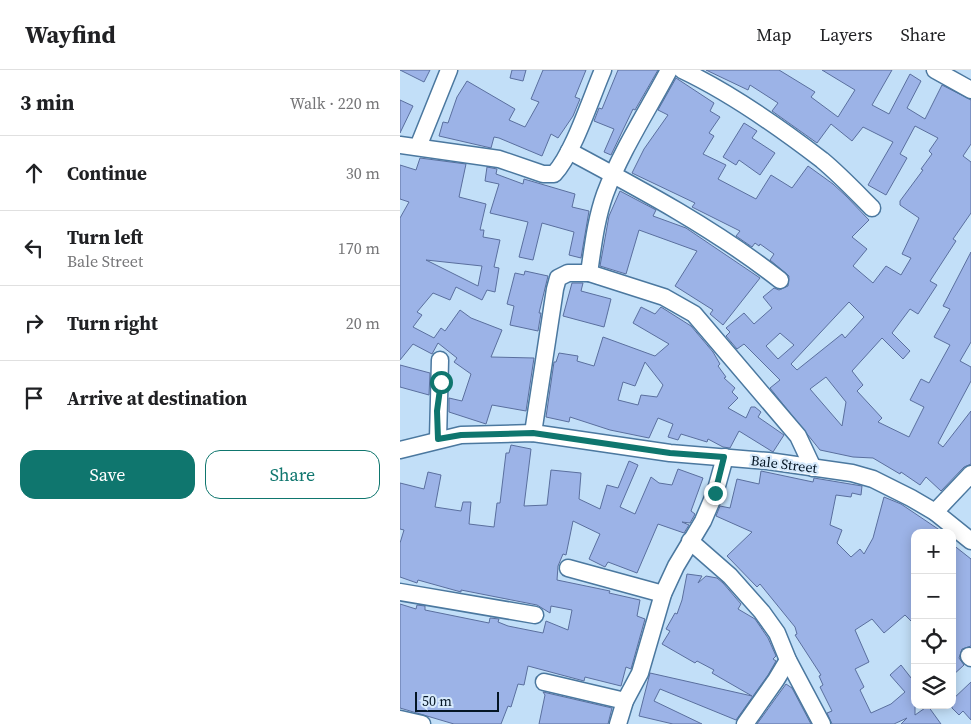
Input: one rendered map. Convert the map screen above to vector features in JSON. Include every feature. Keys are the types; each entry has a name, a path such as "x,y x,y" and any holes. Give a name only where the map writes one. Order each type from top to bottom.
{"street":[{"path":"418,147 449,70"},
{"path":"400,145 499,159 543,174 554,174 561,167 569,151 603,70"},
{"path":"589,273 594,234 613,174 669,70"},
{"path":"682,70 704,80 823,161 872,208"},
{"path":"936,70 971,90"},
{"path":"569,151 613,174 727,240 780,280"},
{"path":"533,433 558,278 568,273 589,273 664,297 694,314 798,436 813,468"},
{"path":"438,439 440,360"},
{"name":"Bale Street","path":"400,450 438,439 461,435 533,433 670,453 724,457 852,472 873,479 935,512 971,541"},
{"path":"618,724 625,701 640,673 663,594 690,541 703,521 715,493 724,457"},
{"path":"935,512 971,474"},
{"path":"690,541 730,576 762,612 777,633 788,660 822,724"},
{"path":"568,568 663,594"},
{"path":"400,592 535,615"},
{"path":"745,724 788,660"},
{"path":"544,682 625,701"},
{"path":"400,719 422,724"}],"building":[{"path":"400,70 430,70 424,82"},
{"path":"512,70 526,70 523,81 510,78"},
{"path":"543,70 586,70 575,97 580,99 573,116 558,138 551,134 542,156 494,137 491,148 439,136 443,122 448,123 457,97 467,81 515,109 509,120 525,127 539,102 531,99"},
{"path":"618,70 658,70 635,110 633,109 611,155 604,152 614,129 594,121 599,108 602,109"},
{"path":"706,70 779,70 815,92 811,97 838,117 855,90 822,70 892,70 872,105 889,114 910,74 921,81 907,108 925,119 942,85 971,100 971,144 963,156 971,162 971,213 953,239 956,241 930,281 937,285 918,314 910,309 892,333 910,351 903,359 882,338 852,371 863,385 857,391 882,418 878,422 909,437 924,407 910,400 921,379 929,383 950,345 934,337 950,309 943,306 971,252 971,342 960,361 971,367 971,381 938,443 943,447 971,411 971,464 964,467 941,491 926,477 920,485 901,472 900,474 873,458 853,457 820,450 770,388 780,380 744,344 737,349 726,336 730,332 726,328 744,313 754,324 772,308 763,297 774,288 779,290 788,286 789,276 770,260 774,254 760,244 759,246 755,243 752,247 736,236 740,231 692,207 695,203 632,173 644,149 668,115 658,110 676,78 714,103 710,111 720,117 709,133 714,136 703,154 726,165 718,179 756,199 771,175 792,188 808,166 846,196 869,220 852,237 867,249 853,266 873,283 886,266 901,275 911,258 902,254 919,218 900,205 900,201 923,170 921,169 932,154 929,151 938,138 915,126 900,154 907,158 886,195 868,185 893,142 863,127 852,141 831,124 817,143 772,111 778,103 750,85 748,90","holes":["849,302 864,317 845,338 842,334 797,370 791,364","780,333 794,345 778,359 766,346","826,377 846,402 842,426 810,389"]},
{"path":"400,100 413,106 400,133"},
{"path":"744,123 757,131 752,138 775,153 760,175 739,160 736,165 723,157"},
{"path":"420,158 466,164 459,197 486,204 480,230 484,230 483,237 500,240 494,267 499,268 495,292 487,290 482,300 456,287 450,300 433,293 417,312 422,315 413,327 434,338 441,328 445,331 460,310 471,318 502,330 491,357 534,358 526,411 492,405 486,424 449,412 449,398 462,401 471,374 454,362 457,358 438,343 432,354 413,344 400,360 400,218 409,202 400,199 400,165 416,170","holes":["426,260 482,266 478,286"]},
{"path":"487,167 497,169 496,174 523,184 524,179 575,194 572,207 589,211 581,258 569,255 574,232 542,223 533,260 519,257 528,222 490,213 499,184 485,181"},
{"path":"620,191 656,210 653,216 686,228 760,278 723,325 710,314 713,310 675,286 697,251 639,230 626,274 600,266 609,216"},
{"path":"525,271 548,276 539,313 541,313 538,331 510,325 514,306 507,304 515,273 524,275"},
{"path":"572,283 583,283 581,291 611,299 604,327 563,316"},
{"path":"641,307 655,314 661,307 691,326 713,352 720,364 718,366 726,377 724,378 735,388 732,392 738,398 728,408 746,418 751,407 755,407 761,412 758,417 784,435 773,452 739,431 730,448 723,447 708,439 707,442 681,434 678,440 668,437 673,424 658,418 649,438 610,430 570,417 569,422 546,417 554,362 556,362 559,353 578,356 577,361 594,366 603,337 655,356 669,344 633,323","holes":["645,362 663,385 657,397 641,395 638,405 618,400 623,382 635,386"]},
{"path":"400,365 430,373 429,395 400,387"},
{"path":"511,445 531,449 524,506 547,505 551,470 581,473 579,499 600,509 607,485 618,488 629,461 638,465 620,507 635,514 651,477 659,483 672,485 678,469 703,478 691,511 695,514 690,523 682,522 689,525 684,533 658,524 637,573 608,562 605,567 589,559 600,534 573,521 566,555 563,554 558,566 557,580 610,591 609,593 640,600 637,616 645,619 631,669 626,667 621,686 585,677 584,681 528,666 524,685 518,684 511,707 508,706 501,724 454,724 400,708 400,604 416,609 417,605 425,606 425,610 489,623 490,618 499,619 498,622 508,626 543,633 546,621 568,630 572,610 551,606 550,613 537,605 461,590 461,592 418,580 417,583 400,577 400,543 404,530 400,529 400,483 424,489 428,472 441,475 435,507 461,511 463,502 471,502 469,524 494,527 497,503 500,503 506,453 509,453"},
{"path":"761,471 813,482 814,478 862,486 861,495 852,493 851,497 836,495 830,525 842,530 837,543 851,557 860,549 864,554 873,538 884,497 901,504 938,529 911,529 911,621 905,615 884,633 872,619 855,630 869,662 855,669 864,687 860,690 871,713 891,704 905,692 890,675 901,665 911,678 911,709 915,709 915,715 924,709 930,709 941,724 901,724 907,718 894,724 832,724 827,713 832,711 820,687 823,685 819,676 821,675 795,635 797,634 795,627 760,584 757,587 727,556 752,532 716,516 720,506 730,508 737,479 759,484"},
{"path":"956,547 971,559 971,646 962,649 959,658 964,665 956,672"},
{"path":"687,574 702,576 698,583 706,576 717,578 723,583 741,604 738,609 755,619 768,638 776,656 773,659 776,661 768,675 736,720 660,689 654,701 702,724 673,724 639,716 650,673 752,696 712,673 714,670 697,661 695,663 662,644 670,631 666,629 675,613 677,614 682,600"},
{"path":"971,682 971,720 963,711 959,715 953,709 956,709 956,696"},
{"path":"786,684 792,688 811,724 757,724"},
{"path":"543,692 612,708 608,724 539,724 545,695"}],"route":[{"path":"441,382 437,411 438,439 461,435 533,433 670,453 724,457 715,493"}]}
